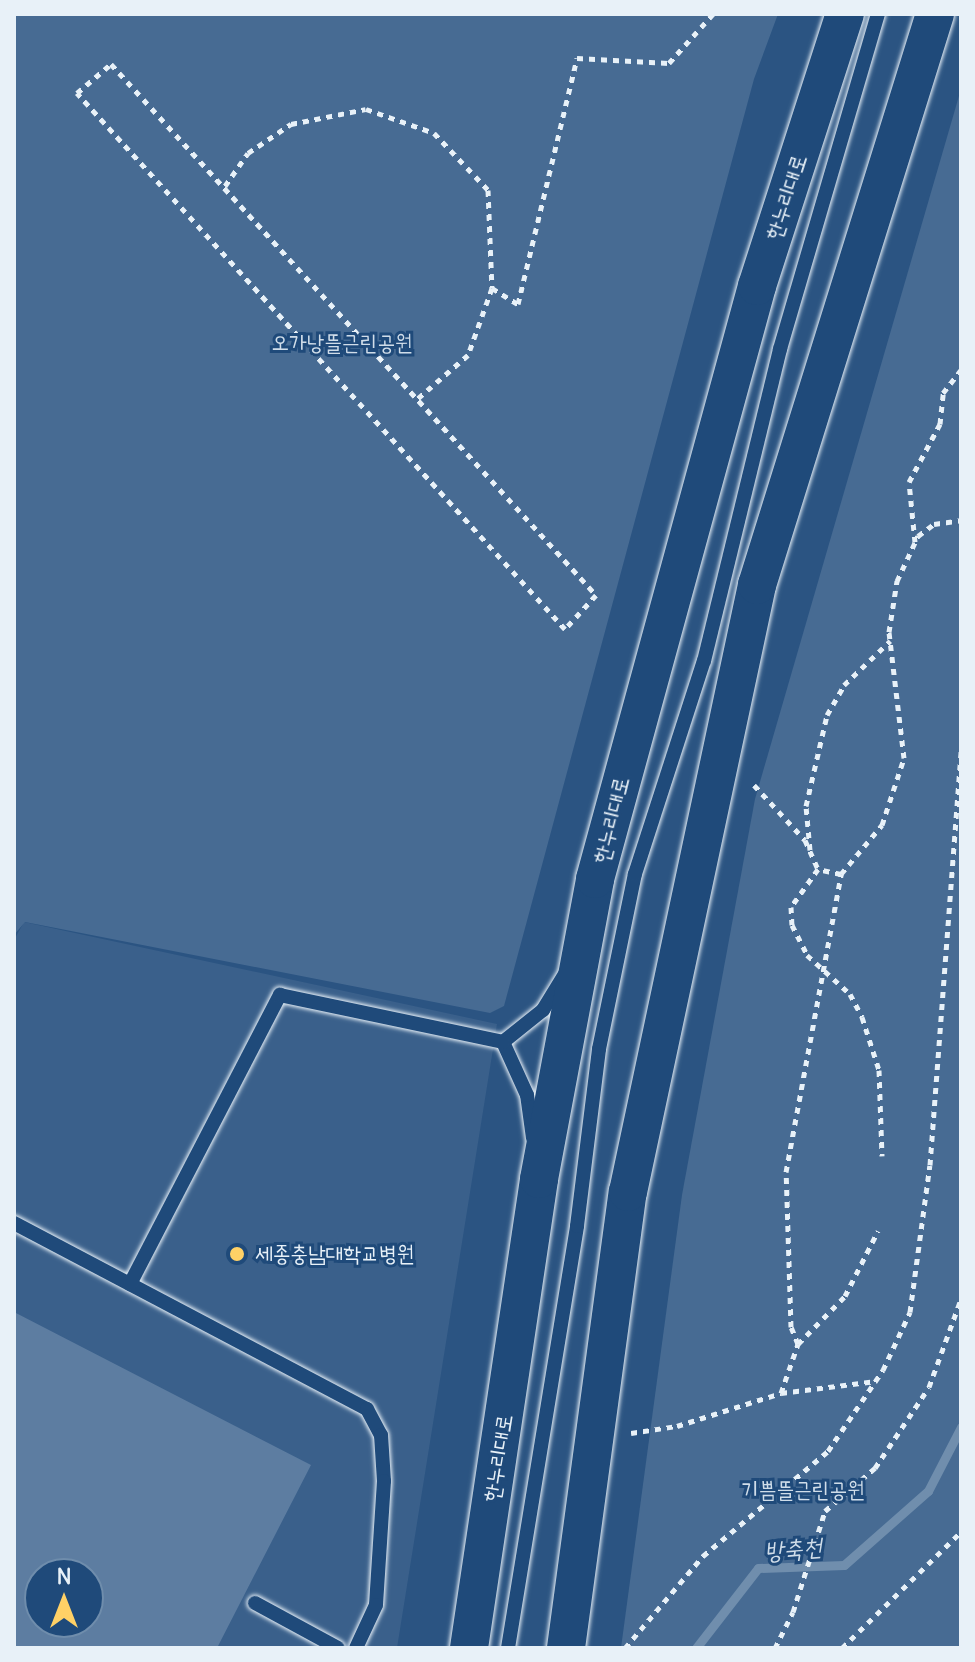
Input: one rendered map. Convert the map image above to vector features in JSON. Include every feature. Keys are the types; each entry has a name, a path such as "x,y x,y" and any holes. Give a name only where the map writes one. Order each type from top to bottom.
{"street":[{"name":"한누리대로","path":"469,1648 539,1179 584,943 671,584 845,14"},
{"path":"567,1642 628,1192 757,585 895,131 935,14"}],"lane":[{"path":"508,1648 577,1226 599,1049 635,874 704,661 780,349 878,14"},
{"path":"503,1042 543,1010 584,943"},
{"path":"130,1284 280,995 503,1042"},
{"path":"503,1042 527,1095 539,1179"},
{"path":"14,1223 367,1409 381,1435 384,1481 376,1605 356,1648"},
{"path":"255,1603 338,1648"}],"path":[{"path":"492,288 518,304 577,58 669,63 713,14"},
{"path":"111,64 417,399 596,595 565,629 77,93 111,64"},
{"path":"225,186 248,153 291,124 366,109 434,133 488,190 492,288 468,355 417,399"},
{"path":"915,542 909,482 940,424 943,393 961,370"},
{"path":"798,1344 791,1327 785,1183 826,973 841,874 882,825 904,758 890,641 897,581 915,542 934,524 961,520"},
{"path":"818,869 810,850 806,806 827,715 844,685 890,641"},
{"path":"625,1648 703,1556 828,1451 876,1381 910,1312 920,1265 961,748"},
{"path":"754,785 810,850"},
{"path":"818,869 841,874"},
{"path":"818,869 791,907 792,925 826,973 850,994 875,1057 882,1156"},
{"path":"781,1393 798,1344 845,1296 878,1231"},
{"path":"775,1648 825,1511 875,1468 929,1387 961,1299"},
{"path":"631,1433 677,1426 781,1393 876,1381"},
{"path":"842,1648 961,1532"}],"shaded area":[{"name":"세종충남대학교병원","path":"24,922 497,1024 397,1648 14,1648 14,940"}],"green space":[{"name":"오가낭뜰근린공원","path":"14,14 778,14 754,79 504,1006 490,1013 25,922 14,935"},
{"name":"기쁨뜰근린공원","path":"961,89 961,1648 621,1648 682,1195 755,799"}],"building":[{"path":"14,1312 311,1465 217,1648 14,1648"}],"waterway":[{"name":"방축천","path":"696,1648 758,1568 844,1565 928,1491 961,1427"}],"place":[{"name":"세종충남대학교병원","path":"237,1254"}]}
